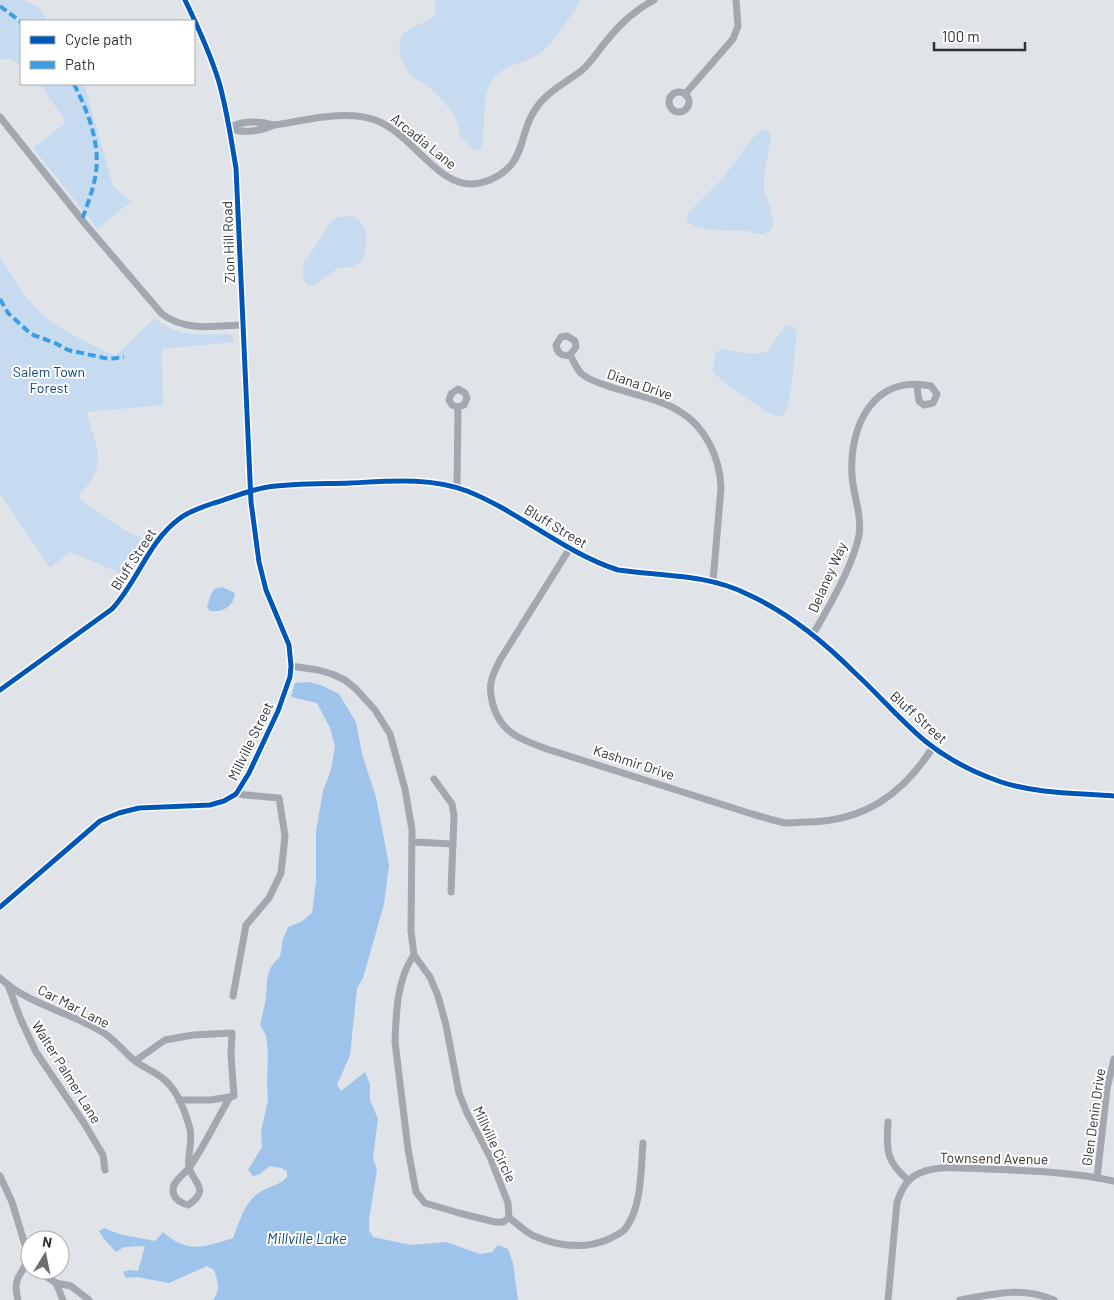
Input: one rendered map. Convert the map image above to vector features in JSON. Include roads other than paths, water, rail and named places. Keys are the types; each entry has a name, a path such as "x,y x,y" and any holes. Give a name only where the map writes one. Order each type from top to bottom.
{"street":[{"name":"Zion Hill Road","path":"185,0 194,20"},
{"name":"Arcadia Lane","path":"230,128 236,131 264,129 340,116 373,119 398,132 449,178 468,184 487,181 497,177 511,164 533,111 545,98 581,70 609,37 636,11 654,0"},
{"path":"685,94 733,39 738,26 736,0"},
{"name":"Zion Hill Road","path":"195,21 219,82 230,128 238,190 246,430 251,492"},
{"path":"0,117 86,225 162,314 175,323 188,326 242,325"},
{"name":"Diana Drive","path":"570,355 582,375 595,382 665,404 678,410 690,419 708,440 720,474 721,488 713,581"},
{"name":"Delaney Way","path":"813,634 830,605 850,562 858,535 859,512 852,479 852,466 854,443 862,416 870,404 882,395 896,388 917,386"},
{"path":"457,488 458,407"},
{"name":"Bluff Street","path":"0,690 112,609 121,598 146,555 164,532 180,517 200,508 266,488 290,485 385,481 433,482 457,488 503,508 570,548 603,565 618,570 713,581 765,602 813,634 933,747 974,771 1002,782 1044,792 1114,796"},
{"name":"Millville Street","path":"0,907 100,821 119,813 139,808 210,804 224,801 236,794 249,773 278,711 288,684 291,666 289,645 266,590 250,502 251,492"},
{"name":"Kashmir Drive","path":"570,548 500,660 491,679 490,693 495,714 503,726 520,738 786,823 822,822 849,817 862,812 881,802 903,786 933,747"},
{"name":"Millville Circle","path":"291,666 332,674 356,688 384,721 395,747 405,789 413,842 411,931 414,955 430,977 438,996 446,1024 459,1093 467,1113 490,1157 508,1203 509,1218"},
{"path":"434,779 452,804 455,830 451,892"},
{"path":"233,996 246,925 269,898 282,873 285,836 279,798 236,794"},
{"path":"413,842 453,844"},
{"path":"414,955 406,965 395,1028 395,1042 408,1149 416,1192 425,1203 495,1222 502,1222 509,1218 532,1235 564,1245 582,1246 598,1244 617,1235 629,1221 640,1189 643,1143"},
{"name":"Car Mar Lane","path":"0,978 8,985 45,1006 103,1033 135,1061 169,1084 179,1100 190,1130 192,1145 189,1167"},
{"name":"Walter Palmer Lane","path":"8,985 33,1046 98,1147 105,1170"},
{"path":"135,1061 165,1040 186,1036 232,1034 231,1055 234,1096 230,1097 189,1167 176,1182 173,1190 176,1197 183,1204 188,1205 196,1200 199,1192 198,1183 189,1167"},
{"name":"Glen Denin Drive","path":"1097,1178 1107,1089 1114,1059"},
{"path":"179,1100 210,1100 230,1097"},
{"path":"888,1122 886,1143 889,1157 893,1165 908,1180 897,1202 888,1300"},
{"name":"Townsend Avenue","path":"908,1180 926,1171 954,1168 1058,1172 1114,1181"},
{"path":"0,1176 21,1230"},
{"path":"18,1300 16,1283 20,1273"},
{"path":"52,1280 56,1283 71,1286 89,1300"},
{"path":"56,1283 64,1300"},
{"path":"960,1300 1010,1291 1025,1291 1054,1300"}],"water":[{"path":"222,587 235,593 232,602 223,610 210,611 207,607 211,594 214,589"},
{"name":"Millville Lake","path":"308,682 321,685 339,694 356,722 362,754 376,797 389,865 384,904 363,978 357,988 350,1055 337,1085 341,1091 365,1072 370,1084 370,1100 378,1119 373,1158 377,1170 369,1230 373,1237 411,1245 446,1242 480,1254 492,1252 498,1245 508,1249 513,1263 518,1300 213,1300 218,1289 218,1282 214,1270 207,1266 169,1283 137,1277 126,1278 123,1272 129,1270 138,1271 145,1246 124,1247 116,1252 99,1231 104,1228 119,1234 155,1241 163,1232 172,1239 188,1246 196,1247 214,1244 233,1238 243,1212 250,1201 260,1192 278,1184 287,1177 287,1171 270,1166 260,1174 253,1176 248,1170 262,1147 261,1131 268,1101 266,1035 260,1025 266,1000 268,975 275,961 280,957 283,939 288,927 301,922 312,913 316,882 316,831 323,791 331,770 335,746 330,728 317,703 291,697 295,683"}],"park label":[{"name":"Salem Town Forest","path":"49,380"}]}
